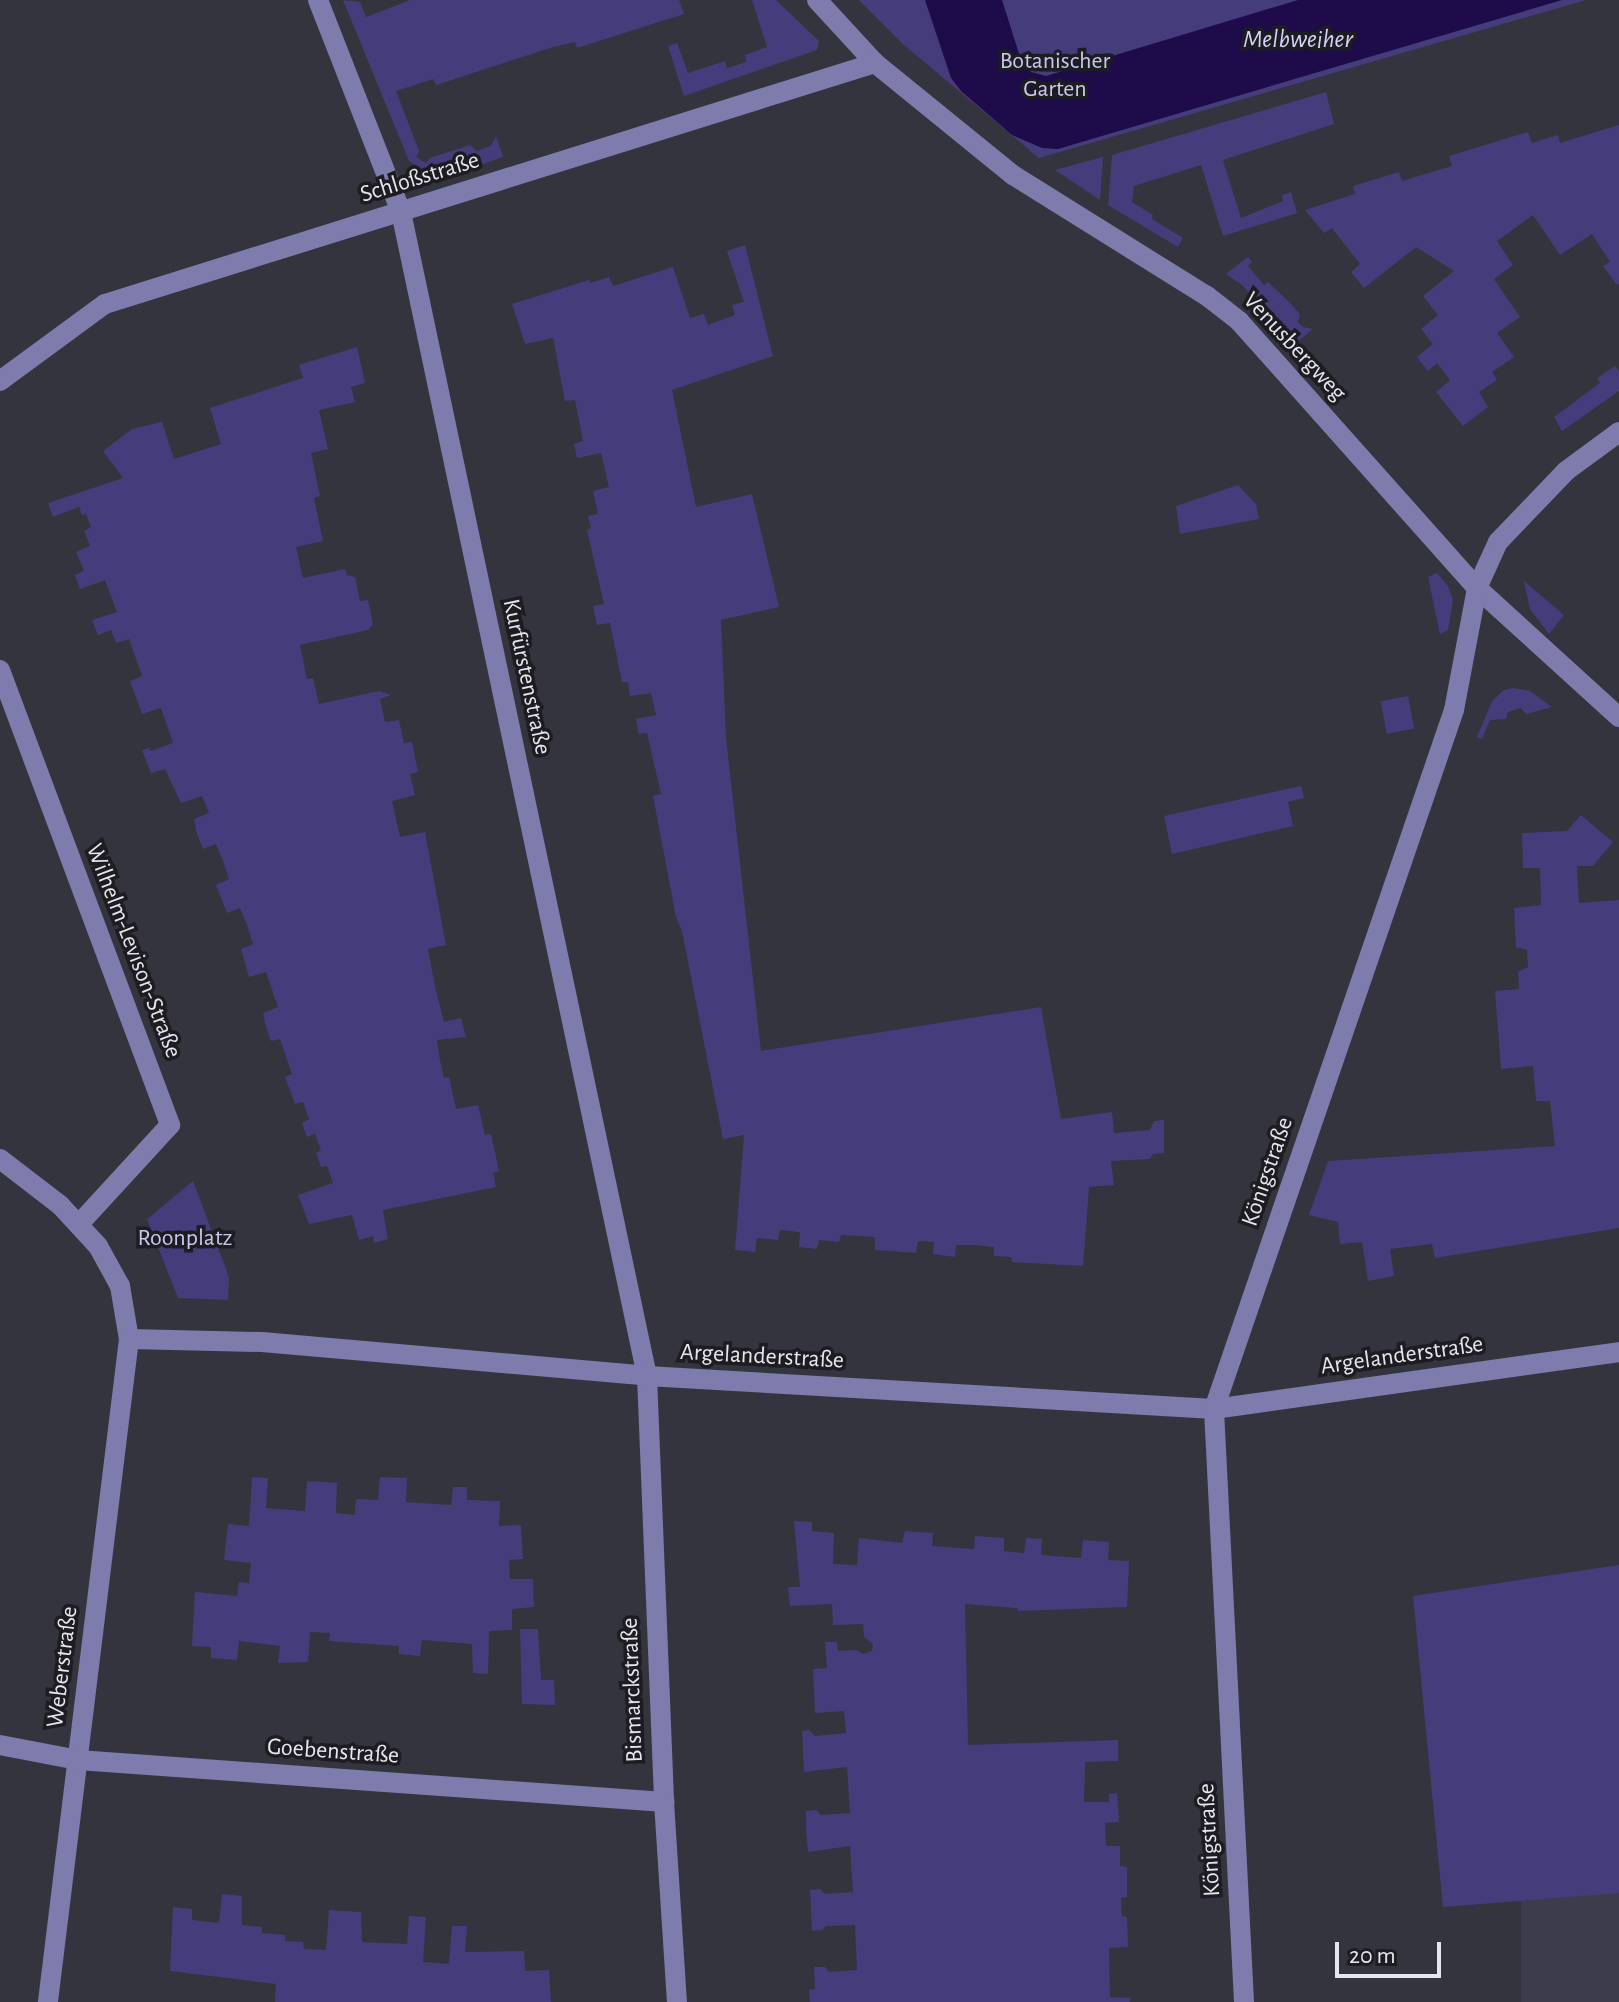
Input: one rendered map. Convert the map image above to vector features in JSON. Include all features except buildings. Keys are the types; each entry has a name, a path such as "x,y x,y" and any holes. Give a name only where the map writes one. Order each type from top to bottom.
{"street":[{"name":"Kurfürstenstraße","path":"318,0 401,212 647,1376"},
{"name":"Venusbergweg","path":"817,0 875,63 1013,175 1207,296 1239,321 1477,588 1619,717"},
{"name":"Schloßstraße","path":"0,381 105,304 875,63"},
{"name":"Königstraße","path":"1244,2002 1214,1409 1454,710 1477,588 1498,542 1566,471 1619,432"},
{"name":"Wilhelm-Levison-Straße","path":"0,670 170,1125 80,1223"},
{"path":"0,1159 80,1223 98,1246 120,1286 129,1339"},
{"name":"Argelanderstraße","path":"129,1339 262,1342 647,1376 1214,1409 1619,1352"},
{"name":"Weberstraße","path":"48,2002 129,1339"},
{"name":"Bismarckstraße","path":"647,1376 664,1802 677,2002"},
{"name":"Goebenstraße","path":"0,1745 78,1760 664,1802"}],"shaded area":[{"path":"1521,1893 1619,1893 1619,2002 1521,2002"}],"green space":[{"path":"343,0 360,2 366,17 410,0 679,0 684,14 577,48 575,42 553,47 436,85 433,79 396,91 419,151 416,157 426,163 430,158 470,145 477,151 491,146 496,136 503,157 440,179 409,161"},
{"path":"752,0 776,0 819,41 817,50 684,96 668,46 677,43 688,73 725,61 727,68 746,62 745,55 767,47"},
{"name":"Melbweiher","path":"859,0 1586,0 1039,158 904,45"},
{"path":"1326,92 1334,124 1223,160 1241,218 1283,201 1282,195 1291,192 1297,213 1223,236 1201,165 1134,186 1132,202 1183,238 1178,247 1108,205 1112,155"},
{"path":"1619,125 1619,284 1603,266 1610,262 1592,234 1560,255 1533,215 1497,241 1513,265 1494,279 1520,317 1497,333 1514,357 1492,372 1497,380 1479,392 1488,407 1463,426 1436,392 1450,380 1437,363 1428,371 1417,357 1433,344 1421,329 1438,315 1423,296 1454,271 1416,247 1364,288 1351,272 1360,264 1332,228 1324,233 1305,210 1355,194 1353,186 1399,172 1402,181 1452,166 1449,156 1528,132 1532,143 1558,135 1560,143"},
{"path":"1103,157 1100,200 1055,170"},
{"path":"745,245 773,356 672,390 696,507 752,494 779,607 721,620 726,738 761,1051 1041,1007 1061,1119 1112,1112 1114,1133 1150,1130 1154,1121 1164,1120 1164,1153 1153,1154 1150,1159 1111,1161 1114,1185 1089,1187 1083,1266 1012,1262 1011,1257 994,1256 994,1247 974,1245 956,1245 955,1257 933,1254 934,1242 918,1241 916,1253 875,1250 875,1237 841,1235 839,1242 819,1240 817,1249 799,1247 800,1232 780,1230 778,1240 757,1238 755,1252 735,1250 744,1135 723,1139 682,931 676,917 653,796 661,794 647,733 639,734 636,719 656,715 651,693 630,696 628,682 622,682 610,623 597,625 593,606 604,604 587,530 591,528 588,516 598,514 593,491 609,487 601,453 577,458 574,444 583,441 575,400 565,401 553,338 525,344 512,304 589,280 590,283 609,277 613,286 673,267 690,318 704,314 708,325 735,315 732,305 744,302 727,251"},
{"path":"1248,257 1252,262 1248,266 1264,285 1268,282 1300,314 1298,322 1303,327 1313,329 1295,344 1242,285 1226,274"},
{"path":"357,347 365,383 351,387 355,402 319,410 328,449 311,453 320,496 314,498 323,541 296,547 303,578 345,569 347,575 355,577 360,601 368,600 373,624 368,630 300,645 307,679 313,678 319,704 379,691 391,695 380,699 385,722 399,720 404,743 412,742 418,772 410,774 415,795 392,801 400,837 425,832 446,945 428,949 435,986 444,1022 461,1018 466,1037 437,1040 440,1060 444,1078 449,1077 456,1109 478,1105 485,1135 491,1134 499,1171 493,1173 496,1187 383,1210 388,1239 374,1243 373,1236 359,1240 352,1215 309,1224 298,1195 333,1183 327,1166 321,1167 316,1153 321,1150 315,1134 307,1137 302,1123 309,1119 303,1102 295,1104 285,1077 292,1074 280,1039 271,1041 266,1027 263,1013 278,1007 266,972 249,977 241,949 253,944 247,925 240,908 227,913 216,885 229,879 223,861 216,844 203,849 197,834 194,819 209,813 202,796 181,803 165,769 151,773 142,750 149,748 151,751 173,743 161,708 142,714 130,681 142,676 129,639 116,643 111,630 98,635 92,620 117,612 105,580 80,589 75,575 84,571 76,552 90,546 84,531 91,527 86,514 82,515 79,507 53,517 48,503 123,478 103,451 132,429 162,422 174,459 221,444 210,408 303,378 299,365"},
{"path":"1615,366 1619,371 1619,391 1562,431 1554,417 1600,383 1597,378"},
{"path":"1238,485 1256,504 1259,519 1180,534 1176,506"},
{"path":"1437,573 1448,586 1453,600 1448,630 1440,634 1428,577"},
{"path":"1524,581 1564,615 1549,634 1530,609"},
{"path":"1504,690 1530,691 1552,707 1526,714 1521,708 1508,712 1506,719 1490,720 1482,739 1477,737 1492,701"},
{"path":"1408,696 1414,728 1387,734 1381,701"},
{"path":"1301,786 1304,798 1288,802 1293,826 1172,854 1164,816"},
{"path":"1581,815 1613,842 1593,866 1577,866 1579,903 1619,900 1619,1228 1435,1258 1432,1244 1390,1249 1394,1276 1368,1281 1362,1242 1340,1244 1338,1222 1309,1215 1328,1161 1555,1146 1550,1101 1536,1101 1533,1066 1501,1069 1495,991 1519,989 1518,972 1528,967 1527,950 1516,947 1514,908 1541,905 1540,868 1523,868 1522,833 1567,831"},
{"name":"Roonplatz","path":"193,1181 229,1277 228,1300 178,1298 147,1219"},
{"path":"252,1477 268,1478 266,1508 305,1511 307,1481 337,1483 336,1513 355,1515 356,1499 378,1500 380,1477 407,1478 406,1502 451,1505 453,1487 467,1487 467,1500 500,1501 499,1526 521,1525 523,1559 509,1560 510,1579 533,1579 534,1607 512,1609 512,1630 489,1631 488,1674 473,1673 472,1644 422,1640 420,1656 399,1654 399,1646 329,1641 330,1633 310,1632 308,1662 278,1663 280,1646 239,1641 237,1660 211,1658 211,1647 192,1646 195,1592 237,1596 239,1582 249,1583 251,1563 224,1560 228,1524 249,1526"},
{"path":"794,1521 812,1522 812,1531 834,1533 833,1564 857,1565 859,1538 902,1543 905,1531 933,1533 932,1546 974,1549 975,1536 1004,1538 1004,1551 1024,1553 1026,1538 1042,1539 1041,1555 1081,1558 1083,1540 1109,1542 1108,1560 1129,1561 1127,1607 1018,1611 1017,1608 965,1604 968,1745 1118,1740 1118,1761 1085,1762 1084,1802 1109,1802 1109,1794 1117,1793 1119,1822 1105,1823 1106,1846 1120,1846 1120,1866 1127,1867 1127,1897 1121,1898 1122,1916 1127,1917 1128,1947 1109,1948 1110,1997 1130,1998 1130,2002 810,2002 809,1990 815,1989 814,1967 825,1967 829,1972 857,1970 855,1925 826,1926 822,1930 812,1931 810,1890 820,1889 825,1894 853,1892 850,1846 808,1852 806,1831 806,1811 816,1810 821,1815 850,1813 847,1767 804,1772 802,1731 809,1730 815,1736 846,1733 844,1711 815,1713 813,1669 827,1668 825,1642 837,1642 838,1651 856,1650 863,1654 872,1651 873,1644 864,1637 863,1624 833,1625 832,1604 790,1606 788,1587 800,1587"},
{"path":"1619,1565 1619,1893 1443,1907 1413,1596"},
{"path":"520,1629 538,1629 541,1680 554,1680 555,1705 522,1704"},
{"path":"222,1894 242,1896 242,1925 262,1927 262,1933 285,1935 285,1941 303,1942 304,1949 326,1950 329,1910 361,1912 362,1942 407,1944 409,1916 426,1917 423,1962 449,1964 452,1926 467,1926 465,1952 524,1951 525,1971 549,1970 551,2002 275,2002 276,1984 170,1971 173,1907 192,1909 192,1920 219,1923"}],"water":[{"name":"Melbweiher","path":"925,0 1002,0 1021,60 1031,72 1046,76 1298,0 1562,0 1058,149 1042,148 1012,135 961,91 951,78"}],"park label":[{"name":"Botanischer Garten","path":"1055,76"}]}
